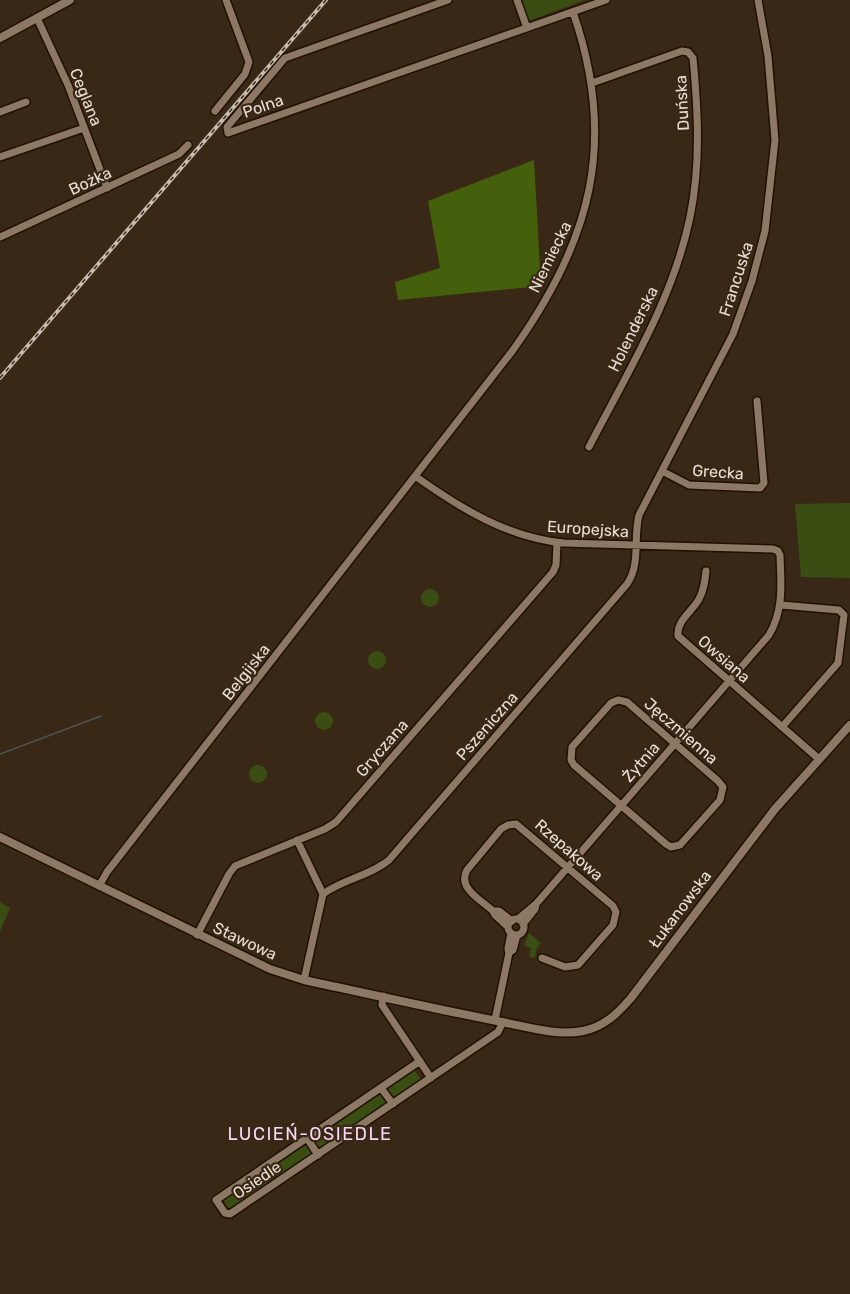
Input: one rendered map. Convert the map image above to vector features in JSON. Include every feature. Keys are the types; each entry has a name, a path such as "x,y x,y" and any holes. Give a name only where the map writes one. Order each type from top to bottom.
{"street":[{"path":"0,38 70,0"},
{"path":"215,111 245,74 249,62 226,0"},
{"name":"Polna","path":"448,0 285,58 227,127 228,133 606,0"},
{"path":"517,0 527,28"},
{"name":"Francuska","path":"635,545 639,515 733,334 752,281 765,231 775,140 768,56 758,0"},
{"name":"Niemiecka","path":"415,476 527,331 574,244 583,220 592,170 595,123 592,83 573,12"},
{"name":"Ceglana","path":"37,18 68,85 107,188"},
{"name":"Duńska","path":"592,83 682,51 688,52 693,58 698,116 690,219"},
{"path":"0,112 26,102"},
{"path":"0,157 84,128"},
{"name":"Bożka","path":"0,237 179,154 188,145"},
{"name":"Holenderska","path":"589,447 660,309 678,261 690,219"},
{"name":"Grecka","path":"662,471 689,485 760,488 764,483 757,401"},
{"name":"Europejska","path":"415,476 471,513 516,532 557,543 776,549"},
{"name":"Belgijska","path":"99,886 107,872 415,476"},
{"name":"Gryczana","path":"197,935 233,868 331,825 343,813 553,572 556,566 557,543"},
{"name":"Pszeniczna","path":"323,894 389,860 627,584 635,570 635,545"},
{"name":"Żytnia","path":"499,1021 508,949 515,926 535,909 536,904 769,635 777,620 781,605 780,555 776,549"},
{"name":"Owsiana","path":"706,571 701,597 679,625 677,633 682,641 819,759"},
{"path":"781,605 839,610 843,613 844,618 838,663 782,727"},
{"name":"Jęczmienna","path":"621,700 627,702 675,744 720,783 723,791 720,800 683,843 675,847 666,844 574,765 570,756 572,747 611,703 621,700"},
{"name":"Łukanowska","path":"499,1021 555,1032 568,1032 590,1029 609,1020 631,998 775,809 850,725"},
{"name":"Rzepakowa","path":"515,926 465,886 463,878 466,870 508,825 519,825 613,906 616,912 615,920 578,965 565,967 542,958"},
{"name":"Stawowa","path":"0,837 257,964 304,980 499,1021"},
{"path":"297,840 323,894 304,980"},
{"path":"382,996 382,1005 431,1078"},
{"name":"Osiedle","path":"420,1061 216,1200 225,1213 230,1214 498,1032 499,1021"},
{"path":"381,1088 393,1104"},
{"path":"307,1138 318,1155"}],"green space":[{"path":"520,0 585,0 528,21"},
{"path":"534,160 541,286 398,300 395,282 440,268 428,201"},
{"path":"850,503 850,578 801,577 795,504"},
{"path":"426,589 434,589 439,594 437,605 426,607 421,602 421,594"},
{"path":"373,651 381,651 386,656 384,667 373,669 368,664 368,656"},
{"path":"320,712 328,712 333,717 331,728 320,730 315,725 315,717"},
{"path":"258,765 264,768 267,774 264,780 258,783 252,780 249,774 252,768"},
{"path":"0,902 10,908 0,931"},
{"path":"529,933 541,943 537,948 535,958 529,957 531,948 524,946"},
{"path":"413,1069 422,1080 409,1091 406,1090 394,1098 390,1095 388,1086"},
{"path":"376,1093 382,1094 387,1103 360,1124 347,1130 347,1133 333,1143 329,1142 318,1148 314,1136 344,1118 363,1102 366,1103 375,1097"},
{"path":"306,1143 313,1154 286,1174 283,1173 274,1179 274,1183 250,1199 247,1198 238,1204 237,1208 230,1211 223,1199 226,1195 229,1196 238,1190 238,1187"}],"waterway":[{"path":"0,754 101,716"}],"railway":[{"path":"0,378 326,0"}],"district":[{"name":"LUCIEŃ-OSIEDLE","path":"310,1134"}]}
